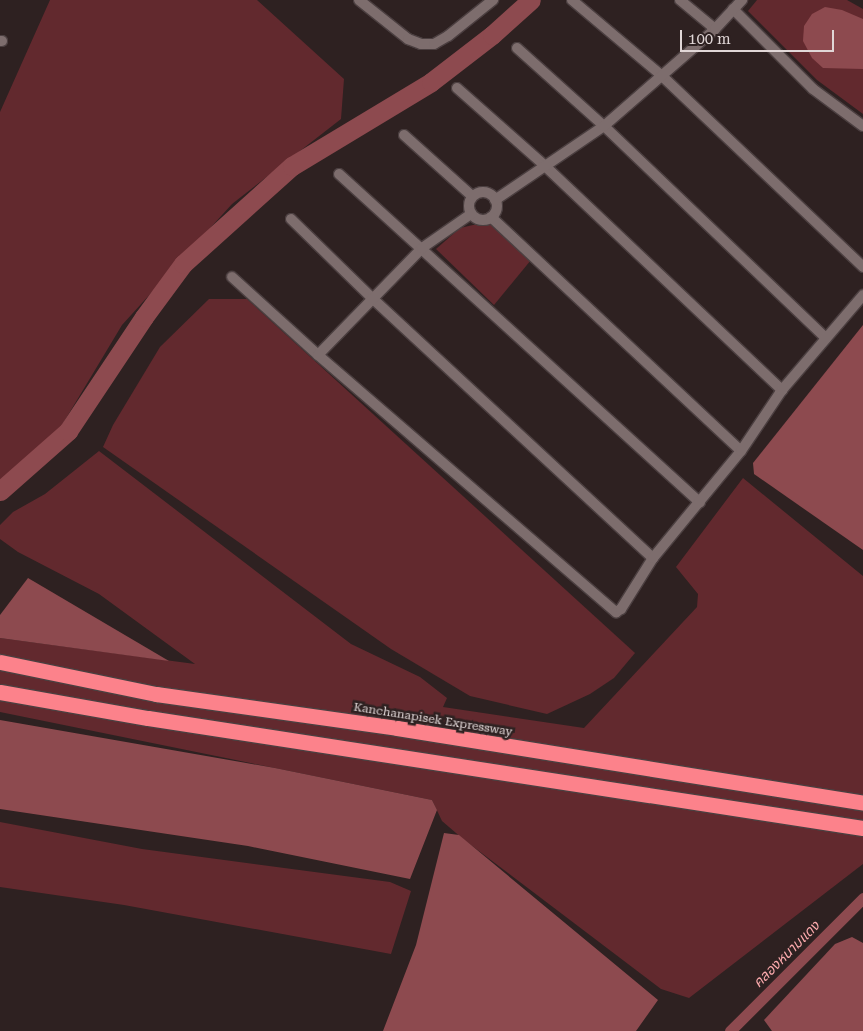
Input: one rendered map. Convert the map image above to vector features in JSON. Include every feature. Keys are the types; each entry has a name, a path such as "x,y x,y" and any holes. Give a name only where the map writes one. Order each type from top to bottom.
{"highway":[{"name":"Kanchanapisek Expressway","path":"0,662 156,694 398,728 863,803"},
{"path":"0,692 148,718 863,828"}],"street":[{"path":"359,0 408,39 421,44 434,44 448,36 493,0"},
{"path":"572,0 661,76 863,267"},
{"path":"680,0 714,29"},
{"path":"495,200 604,126 714,29 742,0"},
{"path":"734,8 813,89 863,126"},
{"path":"518,48 604,126 826,338"},
{"path":"457,88 544,165 782,390"},
{"path":"404,135 472,196"},
{"path":"339,174 700,502"},
{"path":"485,192 495,200 496,209 491,217 483,220 471,214 468,205 472,196 485,192"},
{"path":"318,355 422,248 471,214"},
{"path":"491,217 741,451"},
{"path":"291,218 372,298 653,558"},
{"path":"232,277 318,355 613,612 621,609 653,558 741,451 782,390 863,295"}],"shaded area":[{"path":"50,0 257,0 344,79 341,119 232,204 122,325 47,450 0,480 0,112"},
{"path":"757,0 847,0 863,9 863,114 817,80 748,11"},
{"path":"825,7 842,10 863,19 863,69 823,68 812,58 803,41 804,26 812,14"},
{"path":"473,225 492,225 531,260 494,305 436,249 460,228"},
{"path":"209,299 247,299 635,653 614,678 590,694 547,714 470,696 391,649 103,447 113,425 160,347"},
{"path":"863,325 863,550 754,474 753,463"},
{"path":"99,451 351,644 420,677 447,698 443,707 584,728 697,607 698,594 676,567 743,478 863,576 863,864 689,998 661,989 463,839 442,821 432,800 0,712 0,638 195,664 99,594 18,552 0,539 0,525 13,512 45,494"},
{"path":"28,578 169,661 0,638 0,615"},
{"path":"0,720 275,768 432,800 437,810 410,879 248,846 0,809"},
{"path":"0,822 142,849 390,882 411,891 391,954 124,905 0,887"},
{"path":"444,833 459,835 658,1000 636,1031 383,1031 416,945"},
{"path":"852,937 863,943 863,1031 772,1031 764,1020 835,944"}],"waterway":[{"path":"0,491 68,431 144,317 183,264 292,166 431,82 492,35 531,0"},
{"name":"คลองหนามแดง","path":"730,1031 863,898"}]}
